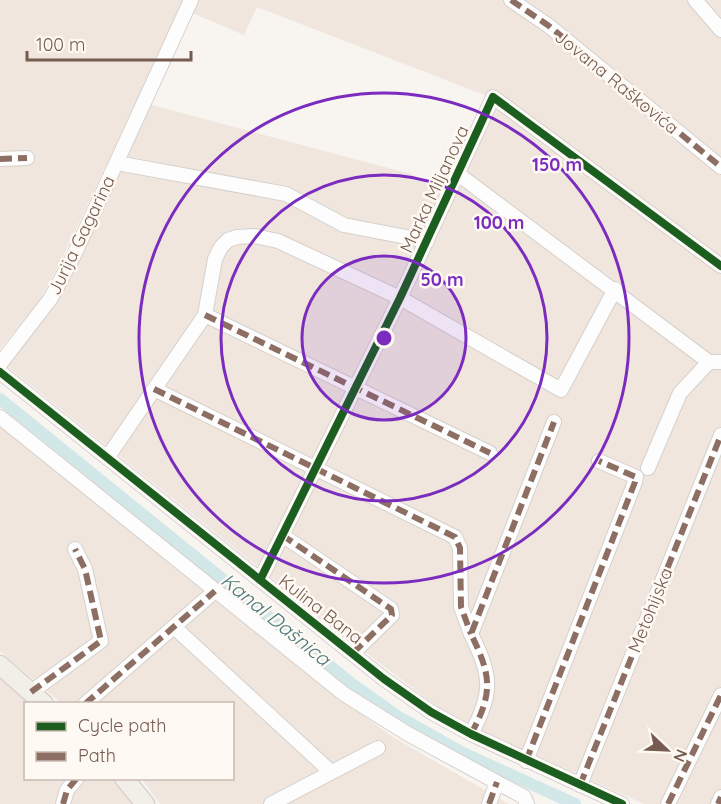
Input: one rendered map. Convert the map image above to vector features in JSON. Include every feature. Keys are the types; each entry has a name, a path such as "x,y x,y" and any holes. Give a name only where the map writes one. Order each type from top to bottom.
{"main road":[{"path":"0,665 38,698"},
{"path":"126,780 145,804"}],"street":[{"name":"Jurija Gagarina","path":"0,364 51,297 117,162 191,0"},
{"name":"Jovana Raškovića","path":"511,0 549,26 721,166"},
{"path":"695,0 721,30"},
{"name":"Marka Miljanova","path":"260,580 400,298 494,97 721,266"},
{"path":"0,159 27,158"},
{"name":"Jurija Gagarina","path":"117,162 286,194 311,208"},
{"name":"Marka Miljanova","path":"458,174 715,362"},
{"name":"Marka Miljanova","path":"311,208 344,225 427,241"},
{"path":"107,458 205,315 215,259 221,247 228,240 237,237 278,241 400,298 561,390 615,289"},
{"path":"205,315 490,453"},
{"path":"648,468 680,393 715,362"},
{"name":"Kulina Bana","path":"0,372 260,580 431,712 526,761 622,804"},
{"path":"154,389 455,537 460,548 461,607 489,675 483,706 471,734"},
{"path":"0,417 344,694 408,734 524,797 527,804"},
{"path":"471,634 554,422"},
{"name":"Metohijska","path":"580,785 721,435"},
{"path":"526,761 636,482 636,477 631,474 599,461"},
{"path":"282,535 391,609 392,615 353,653"},
{"path":"38,698 100,641 85,569 75,549"},
{"path":"87,702 216,591"},
{"path":"174,627 332,772"},
{"path":"668,804 721,695"},
{"path":"271,804 378,748"},
{"path":"63,804 67,790 75,780"},
{"path":"489,804 497,782"},
{"path":"718,804 721,797"}],"shaded area":[{"path":"0,0 184,0 60,263 39,301 0,349"},
{"path":"199,0 721,0 721,804 644,804 485,732 438,707 365,652 7,366 42,317 148,104 411,174 442,193 487,96 257,7 244,35 192,13"},
{"path":"0,426 339,698 393,737 509,804 160,804 143,780 234,780 234,702 60,702 0,651"},
{"path":"0,675 32,702 24,702 24,780 115,780 137,804 0,804"}],"waterway":[{"name":"Kanal Dašnica","path":"0,399 352,684 397,716 463,753 575,804"}],"marked path":[{"path":"511,0 549,26 721,167"},
{"path":"0,159 27,158"},
{"path":"205,315 490,453"},
{"path":"154,389 455,537 460,548 461,607 471,634"},
{"path":"471,734 484,706 487,684 483,661 471,634 554,422"},
{"path":"580,785 721,435"},
{"path":"526,761 635,482 636,477 599,461"},
{"path":"282,535 391,609 392,615 353,653"},
{"path":"31,692 101,641 85,569 75,549"},
{"path":"87,702 215,591"},
{"path":"668,804 721,695"},
{"path":"63,804 67,790 75,780"},
{"path":"489,804 497,782"},
{"path":"718,804 721,797"}],"cycle path":[{"path":"260,580 400,298 493,97 721,266"},
{"path":"0,372 384,679 431,712 471,734 622,804"}]}
